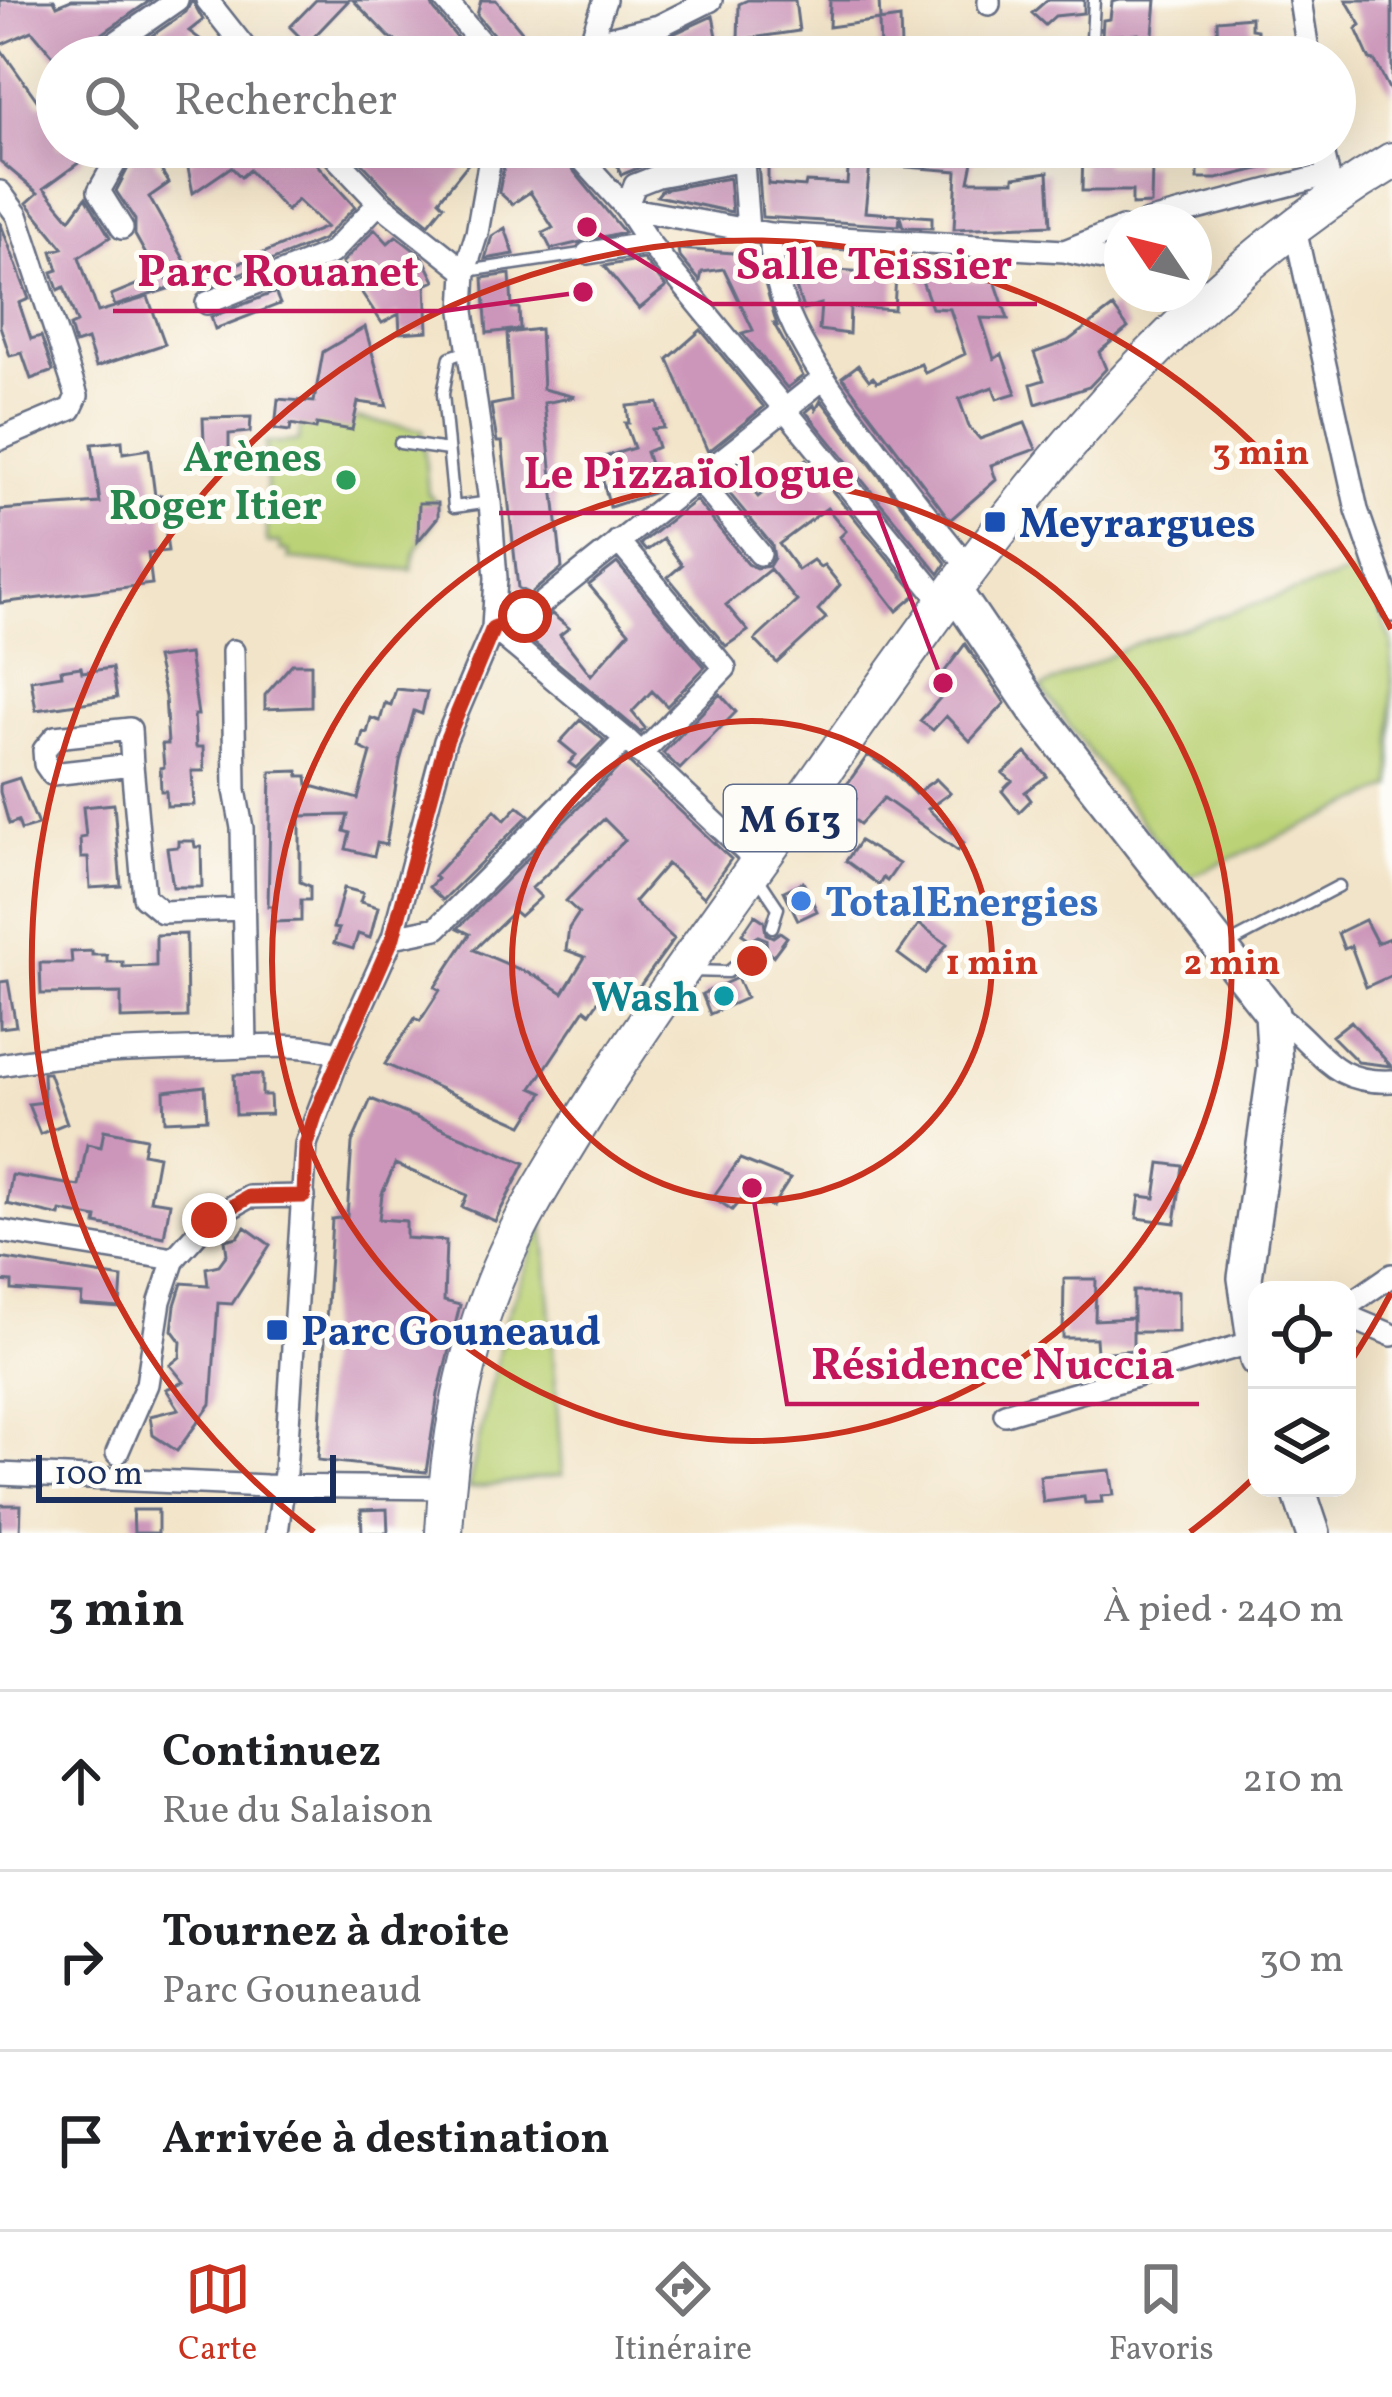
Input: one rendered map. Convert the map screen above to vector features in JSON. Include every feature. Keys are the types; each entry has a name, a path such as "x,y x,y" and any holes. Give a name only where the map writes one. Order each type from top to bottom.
{"main road":[{"name":"M 613","path":"444,1533 472,1347 500,1268 542,1186 628,1046 1004,521 1125,382 1201,306 1295,229 1331,186 1392,161"}],"street":[{"path":"125,36 177,0"},
{"path":"207,0 235,36"},
{"path":"446,0 476,36"},
{"path":"593,36 604,0"},
{"path":"629,36 710,0"},
{"path":"1300,0 1306,36"},
{"path":"112,168 99,191 122,228"},
{"path":"346,168 379,203 465,271"},
{"path":"277,1533 306,1144 393,937 446,741 493,628 496,578 490,502 464,310 465,271 488,168"},
{"path":"591,168 785,408 956,588"},
{"path":"626,208 635,185 688,168"},
{"path":"746,168 759,232 801,343 1036,710 1272,1013 1294,1027 1337,1072 1364,1082 1392,1081"},
{"path":"1212,209 1331,186 1327,168"},
{"path":"0,192 17,215 77,396 71,409 0,439"},
{"path":"207,303 331,253 379,203"},
{"path":"626,208 759,232 1064,251 1104,259"},
{"path":"1295,229 1357,510 1392,611"},
{"path":"1064,251 1104,235"},
{"path":"588,253 649,243"},
{"path":"493,628 525,616 823,379"},
{"path":"698,478 760,554"},
{"path":"393,937 437,928 724,668 618,542"},
{"path":"493,628 634,746 755,866"},
{"path":"233,652 246,1047"},
{"path":"132,765 144,897 163,912 242,909"},
{"path":"1248,1299 1245,1278 1275,1067 1272,1013"},
{"path":"0,1065 64,1053 246,1047 324,1049 340,1054"},
{"path":"117,1453 147,1384 160,1301 174,1259 209,1220 249,1197 304,1196"},
{"path":"0,1231 174,1259"},
{"path":"1356,1300 1392,1275"},
{"path":"1356,1320 1392,1334"},
{"path":"1004,1414 1248,1350"},
{"path":"0,1474 284,1487 448,1488"},
{"path":"1301,1497 1312,1533"}],"lane":[{"path":"1093,36 1094,0"},
{"path":"465,271 588,253"},
{"path":"469,350 450,357 443,394 454,507 490,502"},
{"path":"400,443 448,450"},
{"path":"755,866 778,908 772,927"},
{"path":"1222,947 1339,886"},
{"path":"681,971 728,971 759,946"}],"green space":[{"name":"Arènes Roger Itier","path":"302,409 423,430 428,493 438,504 412,570 289,559 289,551 280,550 280,543 267,543 266,443 299,441"},
{"path":"1363,569 1392,642 1392,787 1185,879 1041,688 1134,644"},
{"path":"544,1222 562,1475 468,1489 507,1316"}],"building":[{"path":"0,0 54,0 57,6 71,0 151,0 99,36 36,36 32,31 0,45"},
{"path":"192,0 203,20 189,31 196,36 151,36 186,12"},
{"path":"316,0 349,0 315,36 299,36 290,27"},
{"path":"353,0 430,0 456,36 388,36"},
{"path":"481,0 496,0 526,36 495,36 477,15"},
{"path":"795,0 799,31 738,36 739,4"},
{"path":"830,0 879,0 880,20 829,27"},
{"path":"1047,0 1084,0 1084,13 1055,16 1045,25 1032,13"},
{"path":"1156,0 1153,36 1102,36 1112,2"},
{"path":"1346,0 1392,0 1392,95 1375,61 1370,60 1356,29 1361,25"},
{"path":"713,16 717,36 669,36"},
{"path":"1251,17 1251,29 1257,30 1257,36 1217,36 1217,20"},
{"path":"900,18 901,36 880,36 879,21"},
{"path":"0,48 36,99 36,168 72,168 44,188 70,219 86,197 110,237 79,257 98,312 148,297 165,344 96,367 87,340 75,344 70,326 77,323 64,287 58,290 52,272 58,270 52,251 63,248 27,203 38,193 0,161"},
{"path":"128,168 160,168 169,183 149,197 185,261 159,275 164,273 171,288 115,306 111,295 158,276 135,235 135,220 116,191"},
{"path":"188,168 230,168 193,193"},
{"path":"232,168 320,168 355,207 322,240 200,290 196,281 326,227 297,200 287,211 249,170 241,177"},
{"path":"367,168 465,168 439,200 444,205 429,224"},
{"path":"504,168 571,168 624,232 551,249 543,233 553,228 530,192 512,204 499,192"},
{"path":"758,168 768,168 768,184 805,187 806,182 847,184 848,168 870,168 865,212 932,217 932,228 903,227 900,217 899,226 762,217"},
{"path":"920,168 972,168 969,181 1014,181 1014,177 1048,172 1051,225 954,229 957,171"},
{"path":"1083,168 1152,168 1151,204 1132,204 1132,191 1082,191"},
{"path":"1198,168 1263,168 1217,179 1198,179"},
{"path":"729,178 732,212 657,196 662,190"},
{"path":"0,222 29,299 19,303 31,339 41,336 53,371 31,379 22,353 10,356 0,326"},
{"path":"505,228 514,254 485,259 492,236"},
{"path":"375,229 388,243 396,236 423,257 435,281 426,285 428,331 400,333 399,314 382,323 342,263"},
{"path":"678,249 733,253 737,263 757,256 774,324 803,376 787,388 742,333 753,330 724,269 702,272 700,281"},
{"path":"643,259 666,287 639,309 604,266"},
{"path":"822,269 896,274 894,310 850,307 849,334 819,330 821,304 803,309 791,272 820,273"},
{"path":"918,270 995,281 1008,319 981,318 994,359 1002,354 1016,393 997,399 993,387 959,399 969,427 980,439 1025,423 1036,449 991,465 996,480 950,520 842,377 858,365 869,380 873,377 877,382 921,364 925,373 965,354 950,309 932,308"},
{"path":"510,274 512,308 519,308 520,329 487,333 483,278"},
{"path":"275,292 280,304 215,329 211,317"},
{"path":"1106,312 1117,312 1128,328 1099,352 1106,369 1089,387 1036,404 1031,384 1044,380 1034,353 1068,341"},
{"path":"365,327 387,406 358,402 352,430 317,424 316,429 291,424 290,431 275,429 278,399 314,402 323,352"},
{"path":"540,329 543,389 575,397 544,403 562,568 530,594 518,588 502,442 497,442 491,405 511,401 507,333"},
{"path":"701,330 764,407 708,452 668,359"},
{"path":"821,400 946,563 939,574 806,412 814,405 816,410"},
{"path":"658,403 664,428 652,429 658,447 646,452 659,491 610,507 597,459 634,448 625,423 629,423 627,406"},
{"path":"251,417 250,432 229,434 229,467 205,465 203,418"},
{"path":"122,441 123,453 149,449 155,496 161,495 168,551 148,553 152,584 0,603 0,510 100,503 92,444"},
{"path":"806,459 917,594 897,611 840,537 846,531 827,508 779,544 798,570 813,560 824,565 840,585 818,610 826,618 777,663 755,640 797,601 770,569 726,605 748,631 726,646 668,577 682,565 663,539 646,551 640,544 696,500 748,564 769,566 774,558 772,545 719,481 735,469 758,497"},
{"path":"419,503 438,503 438,517 418,541"},
{"path":"617,563 705,667 667,706 652,691 632,712 645,728 641,733 523,634 552,614 569,628 560,635 591,675 629,632 589,585"},
{"path":"965,644 1005,703 970,741 946,716 933,730 920,721 947,690 936,683"},
{"path":"189,654 198,715 194,715 196,747 203,747 204,771 192,771 194,805 167,806 160,768 164,767 162,744 168,744 165,697 156,658"},
{"path":"292,664 311,664 311,707 265,709 265,695"},
{"path":"81,667 82,672 112,668 117,698 36,710 31,680"},
{"path":"396,689 427,692 422,714 414,711 400,761 386,845 377,843 374,856 346,849 348,815 300,816 300,882 310,886 310,900 301,900 301,921 273,922 273,906 268,906 271,772 298,771 299,776 307,776 308,785 358,799 371,753 359,747 363,732 367,733 371,718 380,721"},
{"path":"720,694 736,712 680,769 663,753"},
{"path":"580,720 604,740 576,768 569,763 576,755 560,742"},
{"path":"1026,753 1047,776 1025,792 1031,800 1019,812 1002,791 1012,781 1003,773"},
{"path":"868,755 915,794 936,779 950,793 928,809 964,843 958,851 884,798 860,824 846,814 856,799 843,790"},
{"path":"626,760 731,859 704,897 667,864 634,902 674,939 629,1001 605,991 590,1013 585,1009 532,1088 543,1093 523,1125 385,1064 440,990 435,987 470,934 458,928","holes":["604,819 625,840 566,901 579,913 569,928 566,950 585,957 563,993 474,950 514,911 520,916 541,897 532,888"]},
{"path":"19,778 38,825 21,830 18,821 9,824 0,792 0,784"},
{"path":"114,804 121,886 90,888 88,858 81,858 80,838 86,837 83,807"},
{"path":"518,806 529,815 443,900 429,887 495,810 505,820"},
{"path":"178,841 194,841 195,847 201,847 202,887 173,887 167,848 178,847"},
{"path":"860,841 899,864 887,881 883,878 879,885 846,861"},
{"name":"TotalEnergies","path":"803,882 817,911 798,920 784,891"},
{"path":"344,888 363,893 360,902 378,907 370,938 358,934 353,949 334,943 339,929 333,928"},
{"path":"755,915 764,921 766,934 773,937 780,932 787,937 773,956 767,952 766,939 751,940 742,934"},
{"path":"1365,920 1377,943 1392,937 1392,975 1366,987 1351,946 1344,949 1338,933"},
{"path":"919,924 947,944 925,974 898,954"},
{"path":"186,934 187,1017 121,1019 121,993 41,994 40,963 72,963 71,952 92,951 92,955 107,955 107,962 123,962 123,967 156,966 156,935"},
{"name":"Wash","path":"737,978 746,998 710,1014 702,994"},
{"path":"8,981 16,1026 0,1028 0,982"},
{"path":"1351,1021 1391,1066 1358,1062 1332,1036"},
{"path":"43,1073 49,1073 67,1123 40,1134 28,1104 44,1102"},
{"path":"262,1074 262,1095 270,1095 271,1114 236,1115 234,1075"},
{"path":"205,1086 207,1119 165,1121 164,1091"},
{"path":"371,1099 525,1163 495,1221 462,1207 467,1195 395,1164 382,1194 379,1219 406,1221 406,1238 446,1241 444,1301 460,1305 438,1394 426,1472 318,1460 332,1219 347,1217 352,1143"},
{"path":"104,1130 146,1138 143,1153 158,1156 150,1200 170,1203 164,1237 96,1224 97,1218 61,1211 60,1216 7,1204 12,1175 79,1186 87,1144 101,1147"},
{"path":"740,1159 790,1179 772,1207 743,1197 732,1210 713,1197"},
{"path":"1160,1163 1183,1166 1175,1223 1137,1218 1140,1196 1155,1198"},
{"path":"245,1227 270,1245 232,1304 218,1303 211,1404 177,1451 153,1435 150,1416 179,1409 166,1389 184,1382 170,1365 180,1357 181,1342 172,1330 175,1305 182,1283 208,1285 206,1268 219,1265 227,1254 225,1240 238,1237"},
{"path":"0,1258 122,1278 120,1308 81,1305 82,1295 12,1290 12,1282 0,1281"},
{"path":"1064,1279 1096,1279 1095,1320 1133,1318 1133,1350 1097,1353 1096,1338 1063,1338"},
{"path":"1133,1291 1178,1291 1178,1332 1133,1332"},
{"path":"1110,1470 1114,1495 1101,1496 1102,1502 1085,1503 1084,1497 1043,1502 1040,1476"},
{"path":"0,1505 21,1505 20,1533 0,1533"},
{"path":"387,1509 388,1533 362,1533 361,1510"},
{"path":"133,1510 158,1510 158,1533 134,1533"}],"place":[{"name":"Salle Teissier","path":"587,227"},
{"name":"Parc Rouanet","path":"583,292"},
{"name":"Arènes Roger Itier","path":"346,480"},
{"name":"Meyrargues","path":"995,522"},
{"name":"Le Pizzaïologue","path":"943,683"},
{"name":"TotalEnergies","path":"801,901"},
{"name":"Wash","path":"724,996"},
{"name":"Résidence Nuccia","path":"752,1188"},
{"name":"Parc Gouneaud","path":"277,1330"}],"route":[{"path":"209,1220 249,1197 304,1196 306,1144 393,937 446,741 493,628 525,616"}]}
